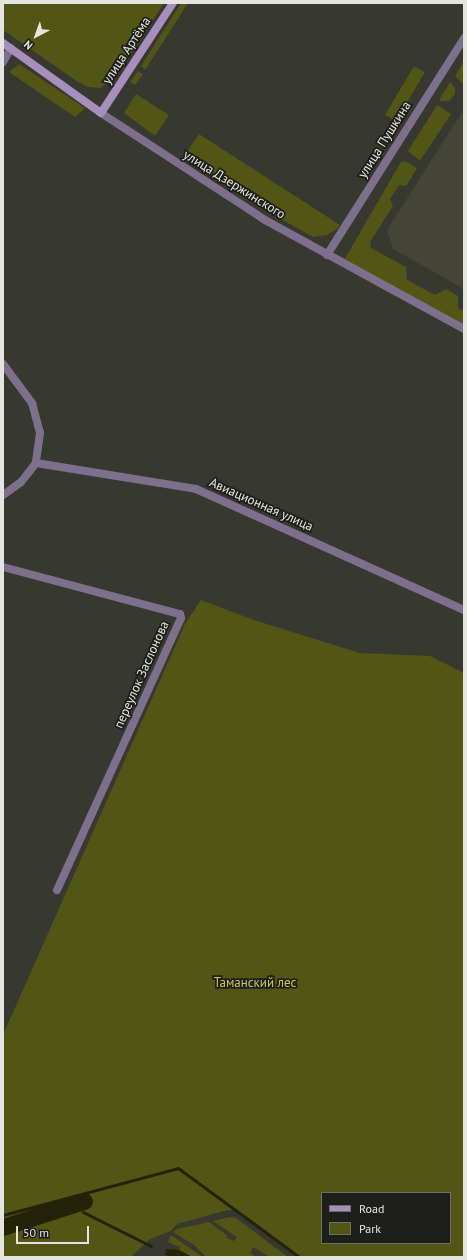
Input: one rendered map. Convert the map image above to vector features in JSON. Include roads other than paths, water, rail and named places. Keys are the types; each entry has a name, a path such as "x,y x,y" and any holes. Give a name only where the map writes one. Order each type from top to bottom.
{"main road":[{"name":"улица Артёма","path":"101,113 173,3"},
{"name":"улица Дзержинского","path":"3,43 101,113"}],"street":[{"name":"улица Пушкина","path":"327,255 464,38"},
{"path":"3,62 11,48"},
{"name":"улица Дзержинского","path":"101,113 251,212 464,330"},
{"path":"3,364 22,387 38,419 40,433 36,463 21,482 3,495"},
{"name":"Авиационная улица","path":"36,463 196,490 464,610"},
{"name":"переулок Заслонова","path":"3,567 180,614 181,618 58,890"}],"waterway":[{"path":"3,1215 178,1168 299,1257"},
{"path":"3,1227 84,1201"},
{"path":"69,1206 74,1208"},
{"path":"83,1212 151,1246"}],"park label":[{"name":"Таманский лес","path":"255,983"}]}
